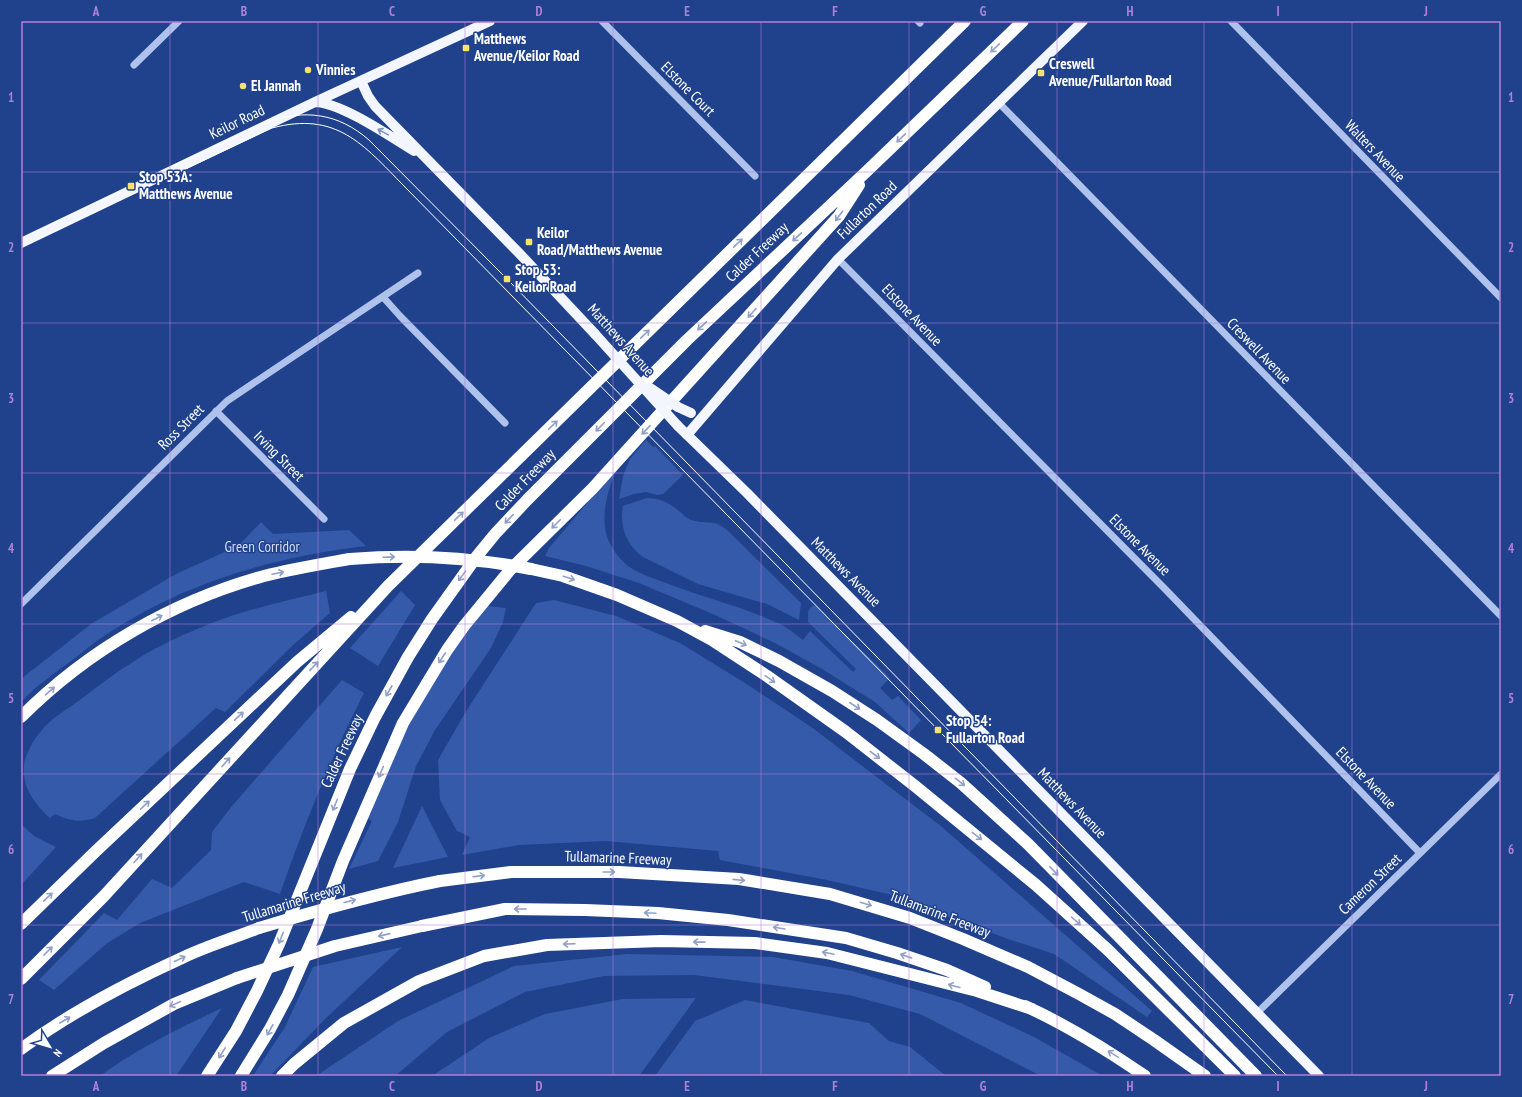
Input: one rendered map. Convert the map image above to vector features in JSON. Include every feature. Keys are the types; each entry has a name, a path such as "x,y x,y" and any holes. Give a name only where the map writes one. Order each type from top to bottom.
{"highway":[{"name":"Calder Freeway","path":"21,979 104,896 388,586 965,21"},
{"name":"Calder Freeway","path":"207,1076 236,1030 257,991 279,944 350,769 375,717 408,657 432,619 477,556 495,534 527,500 687,340 867,171 1023,21"},
{"path":"241,1076 270,1029 288,995 317,928 343,861 400,730 447,650 464,626 510,570 593,488 839,216 867,171"},
{"path":"21,717 49,691 90,659 126,635 178,608 222,590 265,576 350,559 402,556 434,556 496,562 531,568 563,576 610,592 678,621 740,642 832,691 877,720 924,754 993,811 1028,844 1256,1076"},
{"path":"21,924 90,856 291,667 388,586"},
{"path":"678,621 712,640 767,676 846,732 988,844 1108,950 1235,1076"},
{"name":"Tullamarine Freeway","path":"21,1049 45,1031 112,993 183,957 259,928 332,906 390,891 440,881 510,872 619,872 739,879 830,894 910,918 964,939 1028,967 1079,994 1114,1014 1154,1040 1205,1076"},
{"path":"52,1076 104,1043 174,1004 237,978 335,946 505,909 651,913 728,920 846,938 947,970 1032,1009 1074,1031 1120,1058 1145,1076"},
{"path":"282,1076 294,1064 344,1023 419,981 484,956 547,945 661,941 755,942 827,952 977,992 1032,1009"}],"main road":[{"name":"Keilor Road","path":"21,243 316,102 490,21"},
{"name":"Fullarton Road","path":"687,435 838,259 1083,21"},
{"name":"Matthews Avenue","path":"361,81 373,104 524,258 638,380 678,426 746,493 1319,1076"},
{"path":"316,102 328,104 348,113 428,160"},
{"path":"638,380 678,407 691,413 699,413 709,409"}],"street":[{"path":"134,66 179,21"},
{"name":"Elstone Court","path":"602,21 755,176"},
{"name":"Walters Avenue","path":"1231,21 1501,298"},
{"name":"Creswell Avenue","path":"999,103 1501,616"},
{"name":"Elstone Avenue","path":"838,259 1166,590 1420,853"},
{"name":"Ross Street","path":"21,604 216,411 235,395 418,273"},
{"path":"383,297 506,423"},
{"name":"Irving Street","path":"216,411 324,519"},
{"name":"Cameron Street","path":"1257,1013 1501,774"}],"green space":[{"path":"646,440 653,447 655,446 683,475 663,494 657,495 646,492 619,499 623,476 630,459"},
{"path":"616,469 606,500 604,517 607,538 614,551 628,566 651,578 766,618 792,631 803,640 810,631 853,672 856,669 808,622 809,610 815,605 890,678 880,688 892,700 898,696 921,720 909,733 875,702 822,669 775,643 715,615 639,583 586,566 545,556 549,548"},
{"path":"647,498 668,503 676,508 686,518 717,524 727,530 801,603 799,620 767,604 698,584 643,557 633,547 626,535 623,528 622,513 623,506"},
{"name":"Green Corridor","path":"261,522 273,534 349,530 366,546 298,557 264,565 199,586 167,600 107,634 40,684 21,702 21,679 91,624 176,574 238,546"},
{"path":"326,591 330,613 292,646 225,712 216,708 95,818 75,820 55,814 50,818 33,800 26,785 24,769 26,756 34,741 45,726 113,675 163,644 217,621 258,608"},
{"path":"401,591 415,605 378,666 350,648"},
{"path":"554,600 616,616 680,643 745,683 814,729 942,827 1152,1011 1147,1017 1054,954 1008,939 888,894 827,880 720,860 718,851 606,841 519,845 462,855 470,837 457,831 440,800 438,760 465,713 536,603"},
{"path":"486,606 506,608 503,622 491,648 435,730 416,766 398,822 378,861 349,869 372,821 366,817 414,708 452,651"},
{"path":"342,680 364,693 340,742 319,792 280,894 244,882 140,923 106,944 54,990 39,980 104,913 117,920 152,879 172,888 211,850 212,832 232,806"},
{"path":"422,806 448,857 393,868"},
{"path":"21,824 34,836 56,847 21,885"},
{"path":"402,947 325,1019 270,1076 253,1076 285,1027 313,967"},
{"path":"627,954 773,957 852,971 961,1003 1034,1037 1103,1076 1041,1076 920,1014 849,995 694,975 604,976 525,992 447,1032 395,1076 316,1076 398,1021 514,966"},
{"path":"696,998 639,1076 432,1076 489,1038 545,1014 623,999"},
{"path":"745,1000 869,1023 889,1041 910,1047 946,1076 655,1076 695,1021"},
{"path":"222,1008 176,1076 100,1076 144,1047"}],"tram line":[{"path":"21,239 267,122 295,116 321,116 333,119 357,131 369,140 507,279 1287,1076"},
{"path":"21,247 272,128 294,124 314,124 331,128 347,135 361,145 389,171 1278,1076"}],"place":[{"name":"Matthews Avenue/Keilor Road","path":"466,48"},
{"name":"Vinnies","path":"308,70"},
{"name":"Creswell Avenue/Fullarton Road","path":"1041,73"},
{"name":"El Jannah","path":"243,86"},
{"name":"Stop 53A: Matthews Avenue","path":"131,186"},
{"name":"Keilor Road/Matthews Avenue","path":"529,242"},
{"name":"Stop 53: Keilor Road","path":"507,279"},
{"name":"Stop 54: Fullarton Road","path":"938,730"}]}
